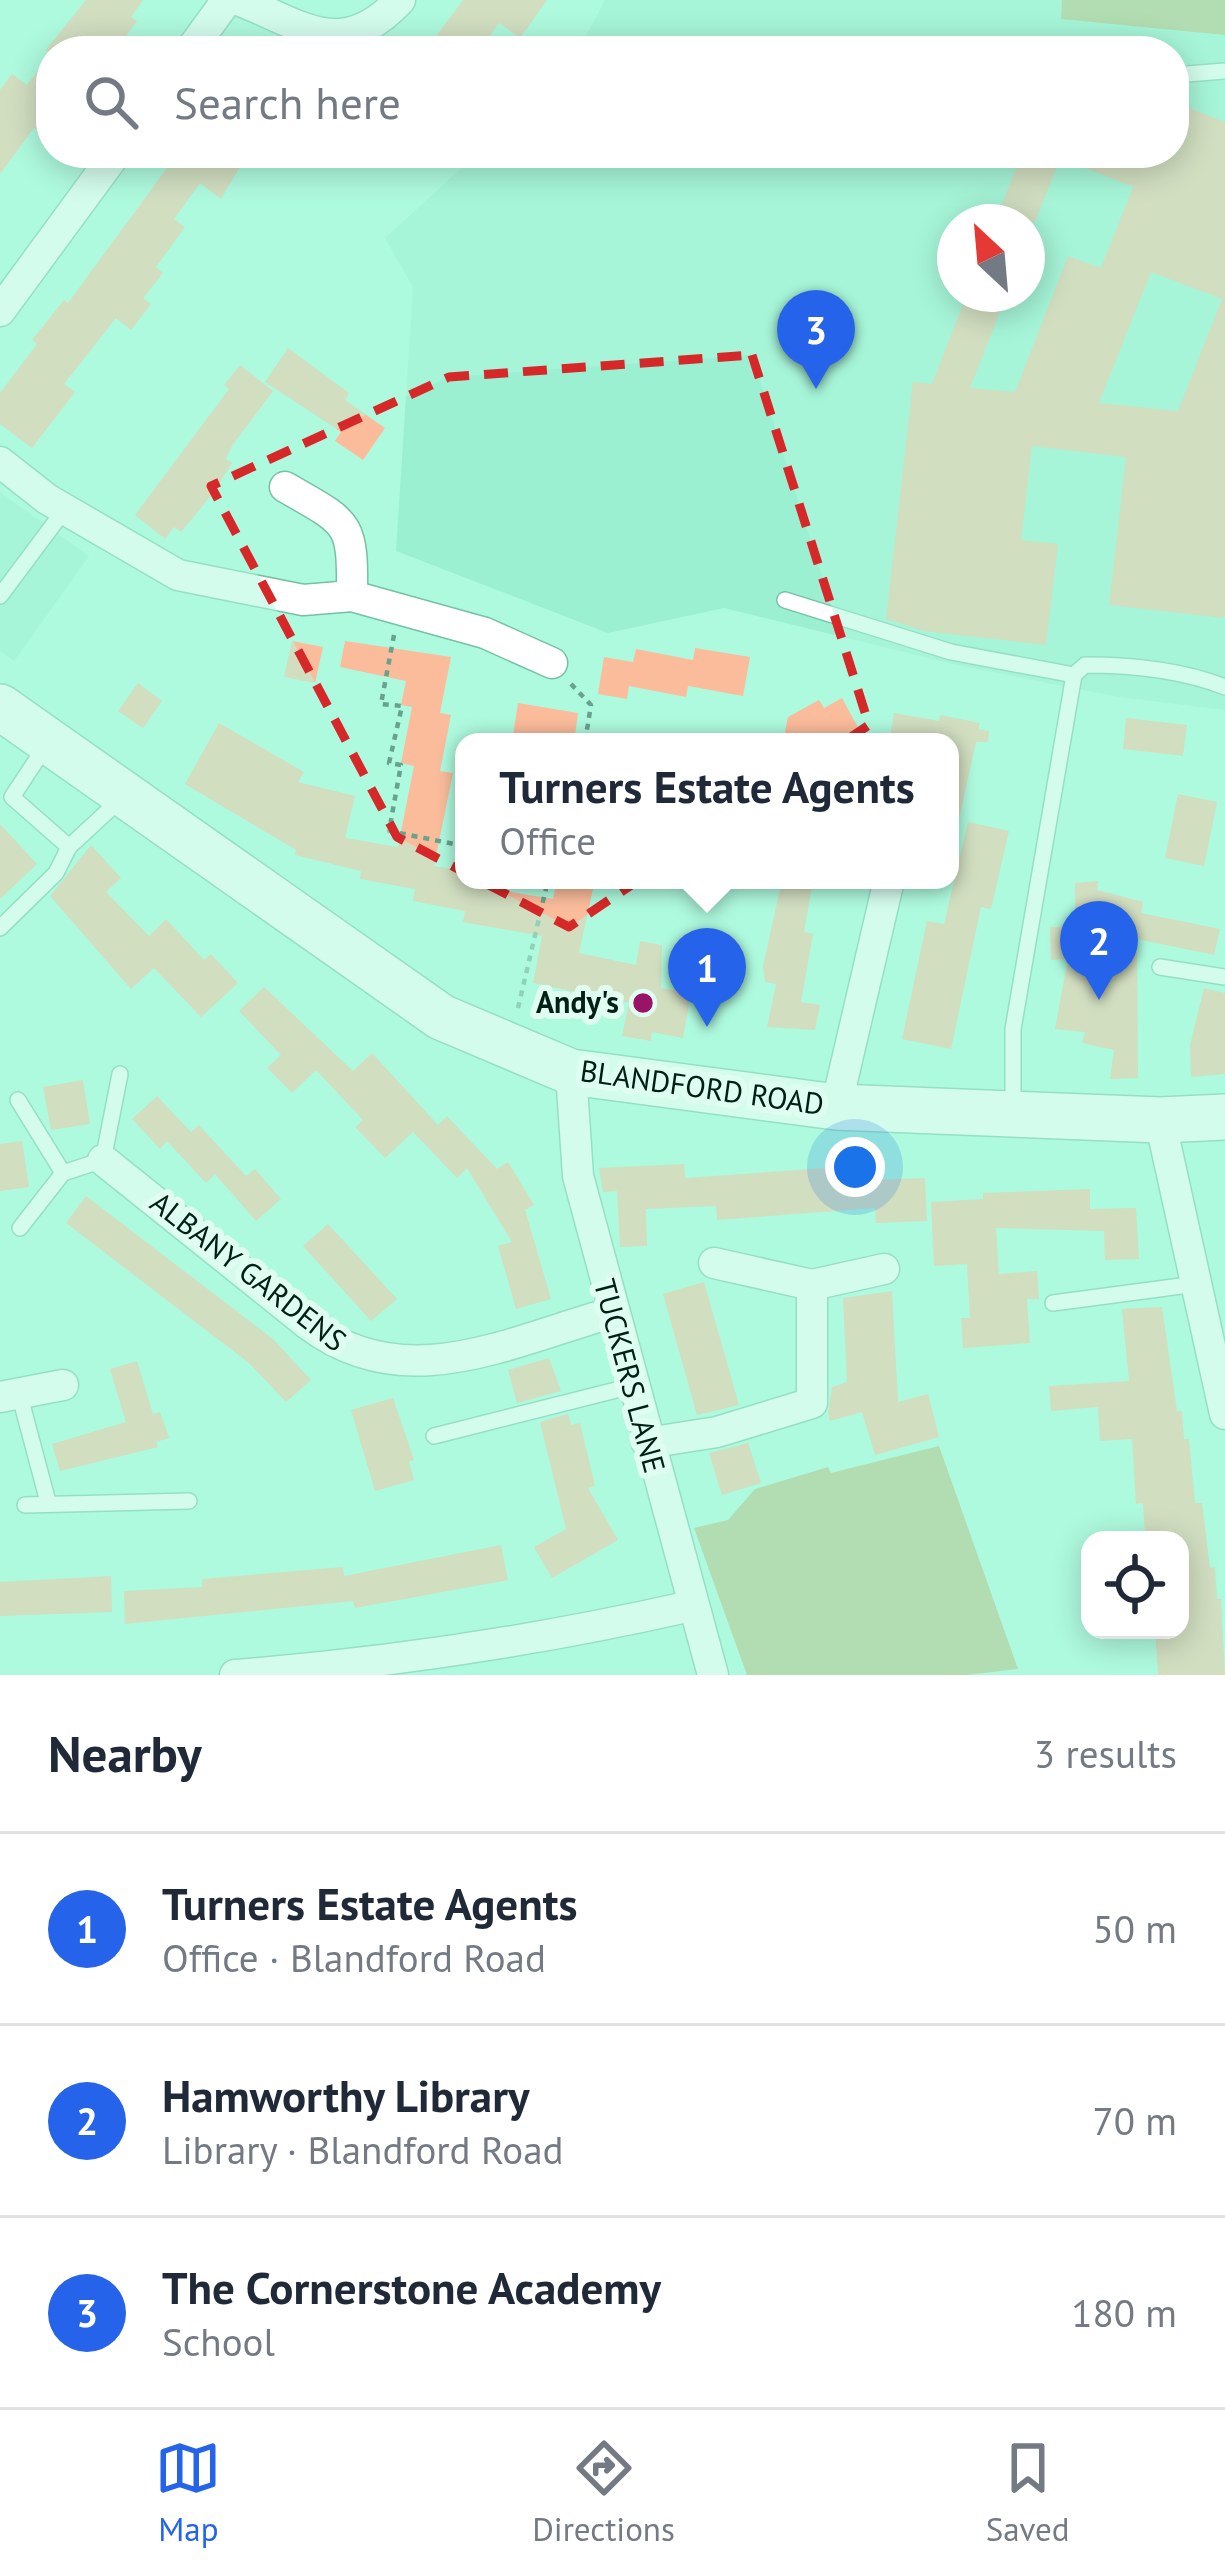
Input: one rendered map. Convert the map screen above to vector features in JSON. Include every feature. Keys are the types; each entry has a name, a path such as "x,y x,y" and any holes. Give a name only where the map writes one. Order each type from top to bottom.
{"main road":[{"name":"BLANDFORD ROAD","path":"0,707 441,1017 572,1072 836,1107 1160,1120 1225,1117"}],"street":[{"path":"201,36 227,0"},
{"path":"238,0 295,29 338,36 372,23 400,0"},
{"path":"0,311 105,168"},
{"path":"0,462 65,509 178,575 303,600 352,596 485,632 552,663"},
{"path":"285,487 339,519 349,531 352,596"},
{"path":"836,1107 887,889"},
{"name":"TUCKERS LANE","path":"572,1072 578,1175 611,1313 713,1675"},
{"path":"1160,1120 1225,1414"},
{"name":"ALBANY GARDENS","path":"103,1160 309,1325 339,1347 369,1359 402,1364 439,1361 611,1313"},
{"path":"714,1263 812,1285 884,1269"},
{"path":"647,1443 717,1432 812,1403 812,1285"},
{"path":"10,1395 63,1385"},
{"path":"235,1675 337,1667 567,1634 692,1606"}],"lane":[{"path":"1189,74 1225,71"},
{"path":"0,596 65,509"},
{"path":"784,600 951,652 1074,675"},
{"path":"1013,1114 1013,1029 1074,675 1085,665 1114,665 1199,676 1225,687"},
{"path":"49,741 12,797 70,847"},
{"path":"0,928 56,873 70,847 125,795"},
{"path":"1160,967 1225,977"},
{"path":"20,1228 63,1173 103,1160 120,1074"},
{"path":"17,1100 63,1173"},
{"path":"1053,1303 1196,1284"},
{"path":"434,1436 632,1386"},
{"path":"10,1395 48,1502"},
{"path":"25,1505 189,1501"}],"path":[{"path":"399,611 381,704 402,706 389,763 401,765 389,831 455,843"},
{"path":"552,663 591,705 586,733"},
{"path":"508,1049 546,889"}],"highlighted area":[{"path":"752,355 869,725 569,927 397,837 211,486 449,377"}],"shaded area":[{"path":"605,0 1225,0 1225,710 1118,697 957,665 724,608 608,633 396,551 413,287 385,238 462,168 1189,168 1189,36 586,36"},
{"path":"1062,0 1225,0 1225,35 1061,19"},
{"path":"0,492 89,556 14,661 0,651"},
{"path":"939,1446 1018,1669 966,1675 747,1675 694,1528 728,1520 755,1489 828,1467 831,1473"}],"building":[{"path":"86,0 143,0 126,36 57,36"},
{"path":"463,0 547,0 521,36 499,23 490,36 436,36"},
{"path":"36,73 36,129 0,174 0,90 12,74 27,85"},
{"path":"1189,108 1225,122 1225,618 1109,605 1126,457 1032,446 1021,540 1058,544 1046,645 924,631 886,619 913,382 932,384 960,312 1000,312 970,388 1015,392 1068,256 1101,268 1133,187 1085,168 1189,168","holes":["1151,272 1222,299 1178,411 1099,403"]},
{"path":"167,168 239,168 221,199 200,183 174,219 185,227 156,267 163,273 143,298 151,304 131,330 116,318 64,384 75,392 32,448 0,424 0,393 37,344 32,340 64,300 68,303"},
{"path":"1016,168 1056,168 1042,204 1002,204"},
{"path":"288,348 349,393 345,400 385,428 363,460 335,441 341,432 265,382"},
{"path":"240,365 273,391 232,446 226,459 232,463 214,492 181,532 174,527 165,539 135,515 229,389 224,385"},
{"path":"292,641 323,647 315,683 284,677"},
{"path":"345,641 451,657 440,713 451,715 440,771 453,773 434,866 455,870 455,889 494,889 553,899 555,889 593,889 579,953 636,965 640,941 662,945 661,988 691,993 683,1038 652,1032 651,1041 622,1036 629,1003 533,983 542,936 463,922 465,911 413,901 415,889 360,879 361,871 295,855 296,850 185,784 219,723 304,772 298,782 355,796 345,838 398,847 414,766 401,763 412,707 401,705 406,681 340,667"},
{"path":"695,648 750,657 743,696 688,686 686,697 629,686 627,699 598,694 604,657 633,662 636,649 693,660"},
{"path":"138,683 162,701 143,728 118,711"},
{"path":"842,698 861,733 785,733 788,717 819,700 824,708"},
{"path":"518,703 578,713 575,733 513,733"},
{"path":"894,713 939,721 940,715 980,723 978,729 989,731 988,742 976,742 960,815 959,733 891,733"},
{"path":"1126,718 1187,725 1183,756 1123,749"},
{"path":"1178,794 1217,802 1204,866 1165,858"},
{"path":"968,822 1009,831 991,909 981,907 951,1049 902,1039 927,921 944,924 952,889 959,889 959,860"},
{"path":"0,824 37,864 0,899"},
{"path":"91,845 121,878 106,892 149,936 166,919 204,960 211,954 238,983 201,1017 154,968 131,989 50,896"},
{"path":"1098,881 1097,890 1143,902 1141,913 1220,929 1214,955 1137,939 1138,1078 1110,1079 1114,1050 1082,1043 1085,1032 1055,1029 1068,959 1051,960 1050,927 1075,927 1075,883"},
{"path":"780,889 811,889 804,932 813,934 801,1002 820,1005 815,1030 767,1027 776,984 765,982 763,966"},
{"path":"264,987 353,1071 372,1053 438,1125 447,1116 497,1169 508,1162 534,1205 525,1210 551,1299 516,1309 498,1246 512,1242 467,1168 457,1178 413,1132 385,1158 355,1127 363,1120 316,1070 292,1093 267,1068 281,1055 239,1011"},
{"path":"1204,988 1225,993 1225,1074 1191,1077 1190,1045"},
{"path":"83,1080 90,1124 51,1130 43,1087"},
{"path":"157,1096 191,1132 199,1125 246,1176 255,1169 281,1199 256,1221 215,1174 206,1183 167,1141 160,1149 132,1119"},
{"path":"22,1141 29,1187 0,1191 0,1144"},
{"path":"684,1164 685,1178 869,1165 870,1180 925,1178 927,1221 876,1223 875,1208 717,1220 716,1206 646,1209 647,1246 620,1247 617,1191 603,1192 599,1168"},
{"path":"1090,1189 1090,1209 1136,1208 1139,1259 1105,1260 1104,1231 996,1228 999,1274 1037,1271 1039,1299 1027,1299 1030,1343 963,1348 961,1318 970,1318 967,1264 934,1266 931,1202 983,1199 983,1193"},
{"path":"86,1196 273,1339 311,1380 286,1402 249,1363 66,1223"},
{"path":"328,1224 397,1299 371,1321 303,1246"},
{"path":"704,1282 739,1405 697,1415 663,1294"},
{"path":"892,1291 898,1402 928,1394 939,1437 875,1455 862,1412 830,1421 828,1414 832,1387 847,1382 843,1298"},
{"path":"1162,1307 1177,1411 1182,1411 1184,1439 1189,1439 1195,1503 1202,1503 1210,1568 1215,1567 1217,1599 1221,1599 1225,1675 1158,1675 1156,1639 1189,1639 1189,1531 1145,1531 1143,1503 1136,1504 1132,1439 1100,1441 1098,1407 1051,1411 1049,1386 1129,1381 1122,1309"},
{"path":"549,1358 561,1391 517,1403 508,1370"},
{"path":"137,1361 153,1414 160,1412 169,1438 156,1442 158,1447 60,1471 52,1444 126,1422 110,1369"},
{"path":"393,1398 414,1460 409,1462 414,1480 375,1491 351,1410"},
{"path":"568,1414 571,1425 580,1423 595,1486 588,1488 618,1540 552,1578 534,1547 566,1529 540,1422"},
{"path":"748,1443 761,1483 722,1495 709,1453"},
{"path":"501,1545 508,1580 355,1608 353,1601 125,1624 124,1591 202,1587 202,1579 343,1567 344,1576"},
{"path":"111,1576 112,1612 0,1616 0,1582"}],"place":[{"name":"The Cornerstone Academy","path":"816,389"},
{"name":"Hamworthy Library","path":"1099,1000"},
{"name":"Andy's","path":"643,1003"},
{"name":"Turners Estate Agents","path":"707,1027"}]}
